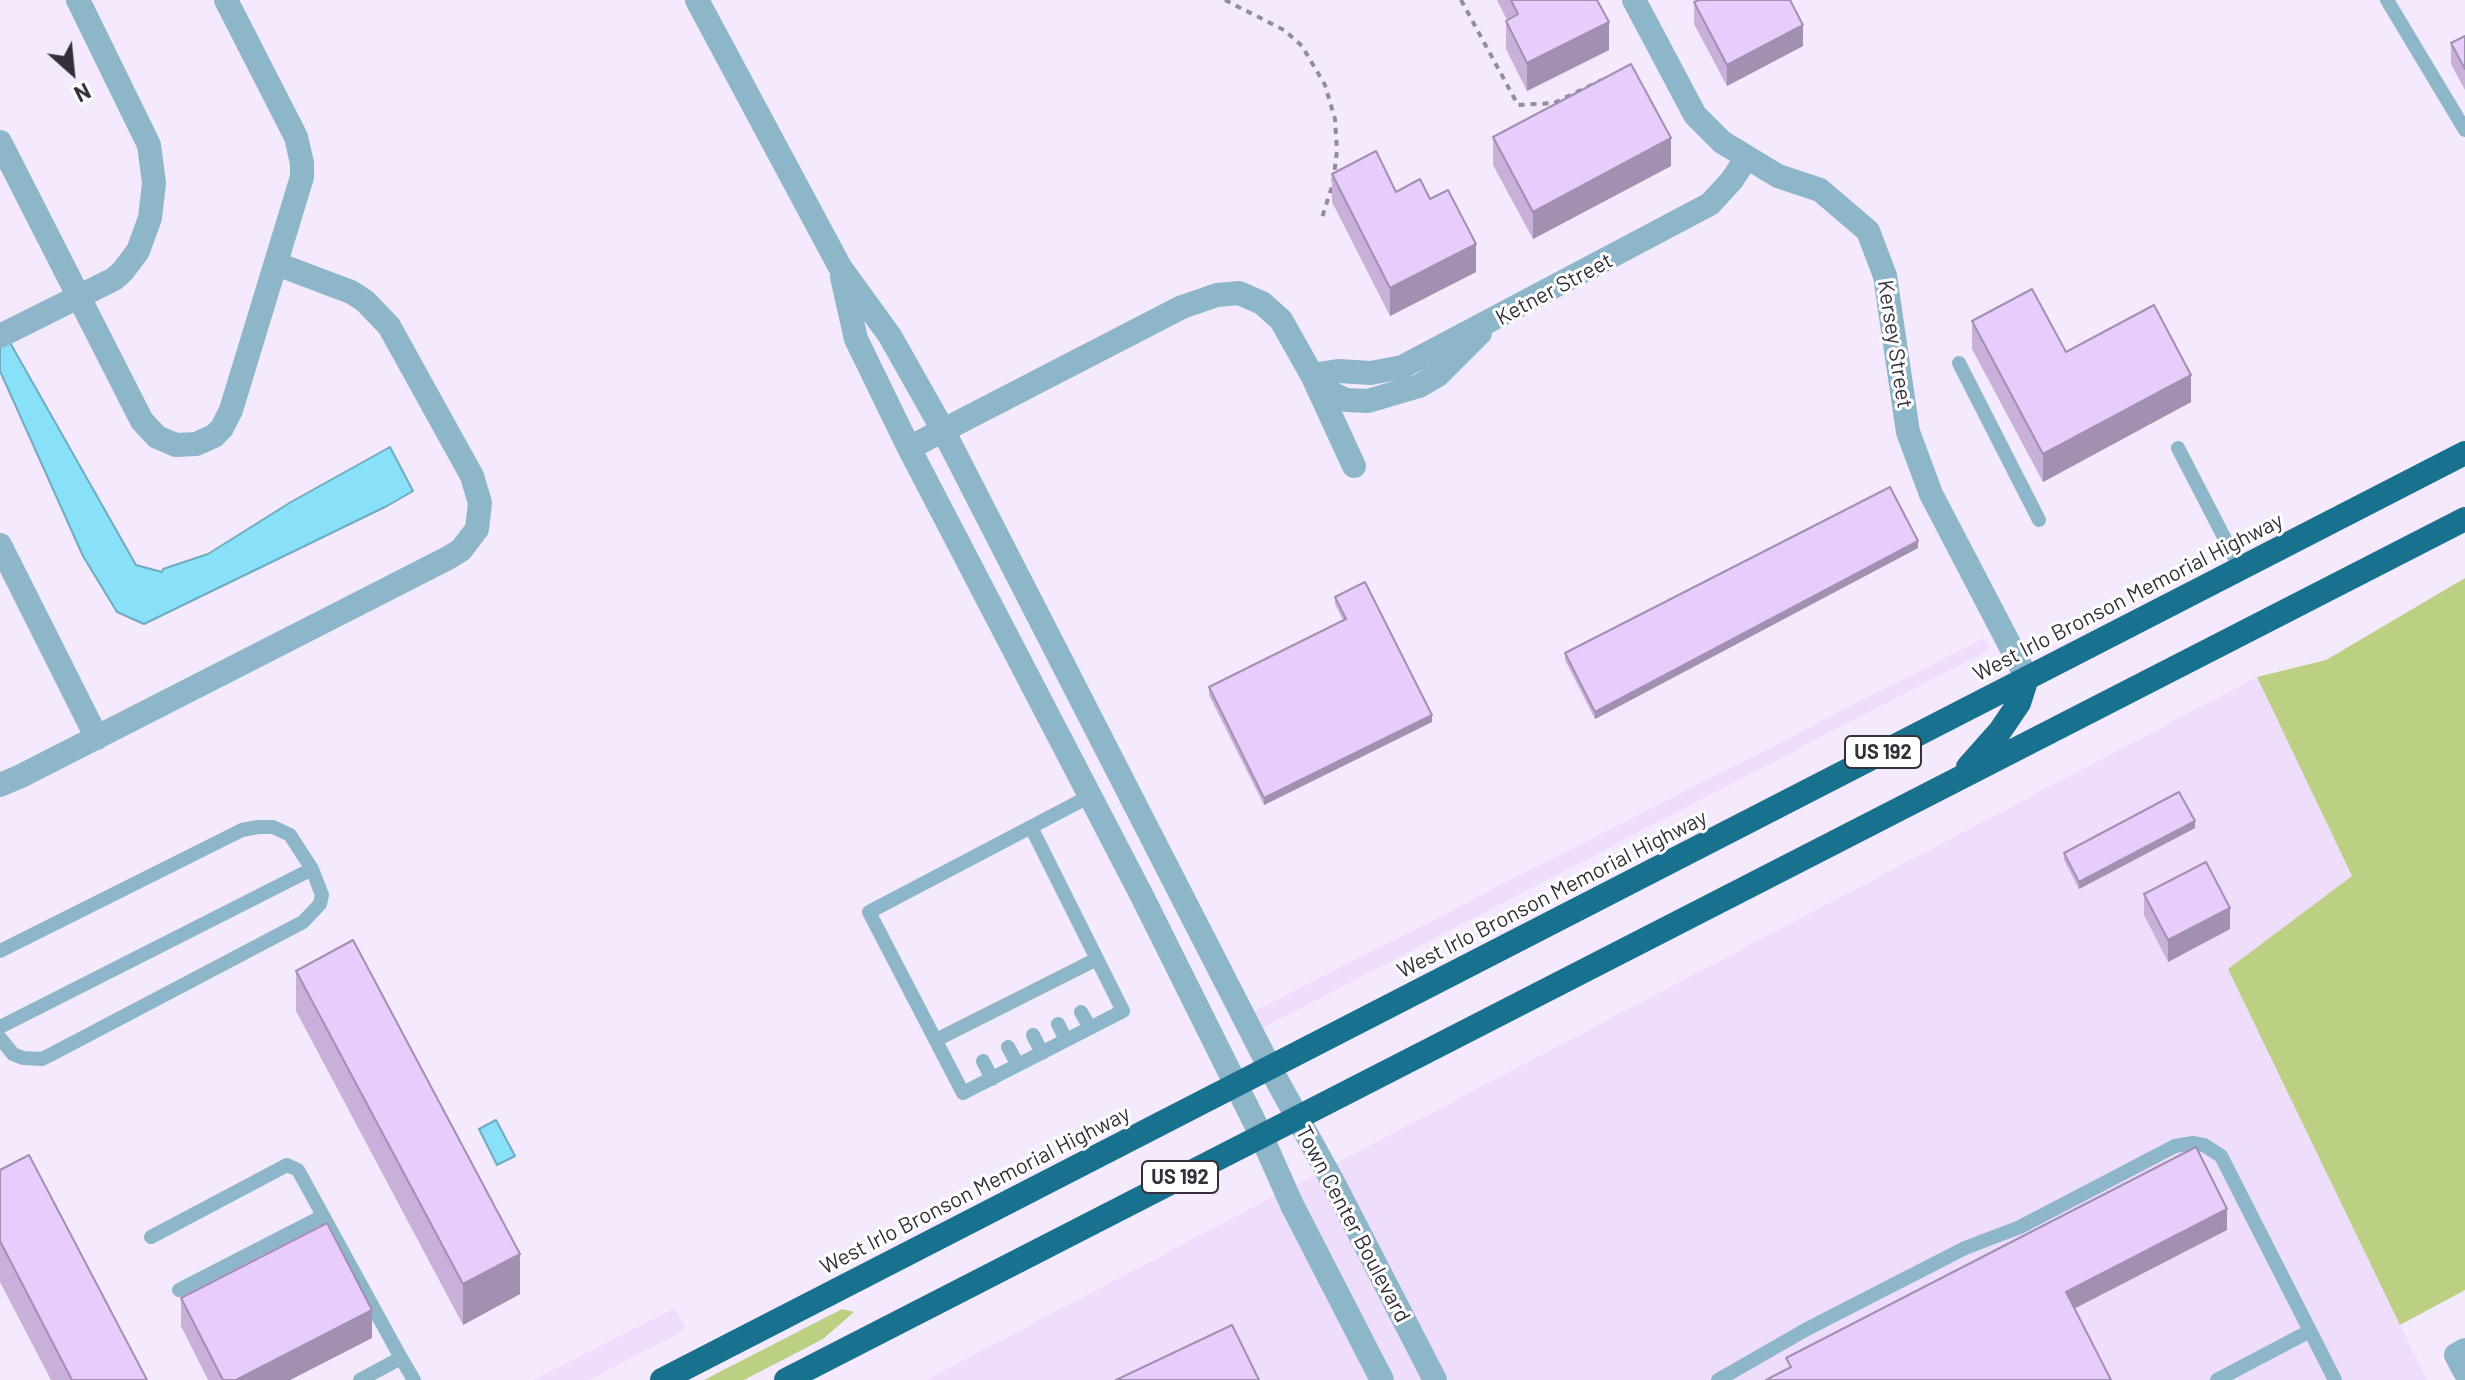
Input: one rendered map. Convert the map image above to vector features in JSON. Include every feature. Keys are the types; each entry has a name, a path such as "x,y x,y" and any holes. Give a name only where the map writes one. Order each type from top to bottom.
{"highway":[{"name":"West Irlo Bronson Memorial Highway","path":"662,1380 2465,453"},
{"name":"US 192","path":"786,1380 2465,519"},
{"path":"1958,778 2000,731 2019,703 2027,678"}],"street":[{"path":"6,334 114,279 131,262 147,230 154,183 152,157 144,132 78,0"},
{"path":"0,142 149,431 166,442 186,446 214,436 227,418 277,264 299,191 302,163 296,137 226,0"},
{"path":"697,0 840,267"},
{"name":"Kersey Street","path":"1634,0 1695,115 1722,142 1778,176 1820,190 1868,231 1885,276 1908,432 1931,494 2027,678"},
{"name":"Ketner Street","path":"1312,375 1338,371 1371,373 1402,367 1710,204 1732,180 1747,157"},
{"path":"0,785 448,558 461,550 477,529 480,503 472,476 389,326 351,292 277,264"},
{"name":"Town Center Boulevard","path":"840,267 890,336 943,430 1270,1068 1435,1380"},
{"name":"Town Center Boulevard","path":"840,267 856,339 909,448 1141,894 1261,1135 1292,1205 1382,1380"},
{"path":"909,448 1182,307 1217,295 1239,293 1262,303 1281,320 1312,375 1354,466"},
{"path":"2,551 97,738"},
{"path":"1049,719 1083,703"},
{"path":"1141,894 1173,880"},
{"path":"2465,1350 2456,1355 2465,1372"}],"lane":[{"path":"2387,0 2465,130"},
{"path":"1959,363 2039,520"},
{"path":"2178,448 2240,568"},
{"path":"1031,827 1123,1011 963,1093 869,912 1090,796"},
{"path":"0,951 242,830 258,827 282,829 290,835 312,869 322,895 320,904 303,922 42,1059 13,1054 0,1038"},
{"path":"0,1027 312,869"},
{"path":"936,1040 967,1032 993,1019 1065,981 1097,959"},
{"path":"1081,1012 1090,1028"},
{"path":"1058,1024 1066,1040"},
{"path":"1033,1035 1042,1053"},
{"path":"1008,1047 1018,1065"},
{"path":"983,1061 992,1079"},
{"path":"1718,1380 1794,1336 1952,1254 2020,1227 2184,1143 2204,1145 2221,1156 2335,1380"},
{"path":"151,1237 287,1165 298,1170 414,1380"},
{"path":"179,1290 323,1216"},
{"path":"2217,1380 2310,1331"},
{"path":"360,1380 401,1358"}],"path":[{"path":"1225,0 1284,30 1302,46 1325,85 1335,119 1337,151 1333,183 1321,221"},
{"path":"1461,0 1518,105 1554,103 1603,79"}],"shaded area":[{"path":"1984,638 1990,649 1259,1030 1251,1013"},
{"path":"2257,677 2352,876 2228,969 2427,1380 926,1380"},
{"path":"675,1308 686,1329 589,1380 533,1380"}],"green space":[{"path":"2465,578 2465,1290 2400,1325 2228,969 2352,876 2257,677 2326,660"},
{"path":"842,1309 854,1312 823,1339 744,1380 704,1380"}],"water":[{"path":"0,325 136,565 162,572 163,569 208,554 291,502 390,447 413,491 144,624 117,612 83,556 0,371"},
{"path":"496,1120 515,1156 497,1165 479,1129"}],"building":[{"path":"1511,0 1597,0 1609,22 1527,63 1506,21 1518,14"},
{"path":"1790,0 1803,25 1727,65 1694,2"},
{"path":"2465,36 2465,69 2451,43"},
{"path":"1631,64 1671,138 1533,212 1493,137"},
{"path":"1376,151 1396,192 1420,179 1430,199 1448,190 1476,244 1390,288 1332,174"},
{"path":"2032,289 2066,352 2154,305 2191,375 2043,454 1972,321"},
{"path":"1890,487 1918,541 1595,712 1565,653"},
{"path":"1365,582 1432,715 1264,798 1209,687 1346,619 1335,597"},
{"path":"2179,792 2195,821 2079,882 2064,853"},
{"path":"2206,862 2230,908 2168,940 2144,894"},
{"path":"353,940 520,1254 463,1284 296,971"},
{"path":"2196,1147 2227,1209 2066,1292 2111,1380 1766,1380 1791,1367 1786,1358"},
{"path":"29,1155 147,1380 72,1380 0,1241 0,1170"},
{"path":"327,1223 372,1310 236,1380 223,1380 181,1298"},
{"path":"1232,1325 1259,1380 1116,1380"}]}
